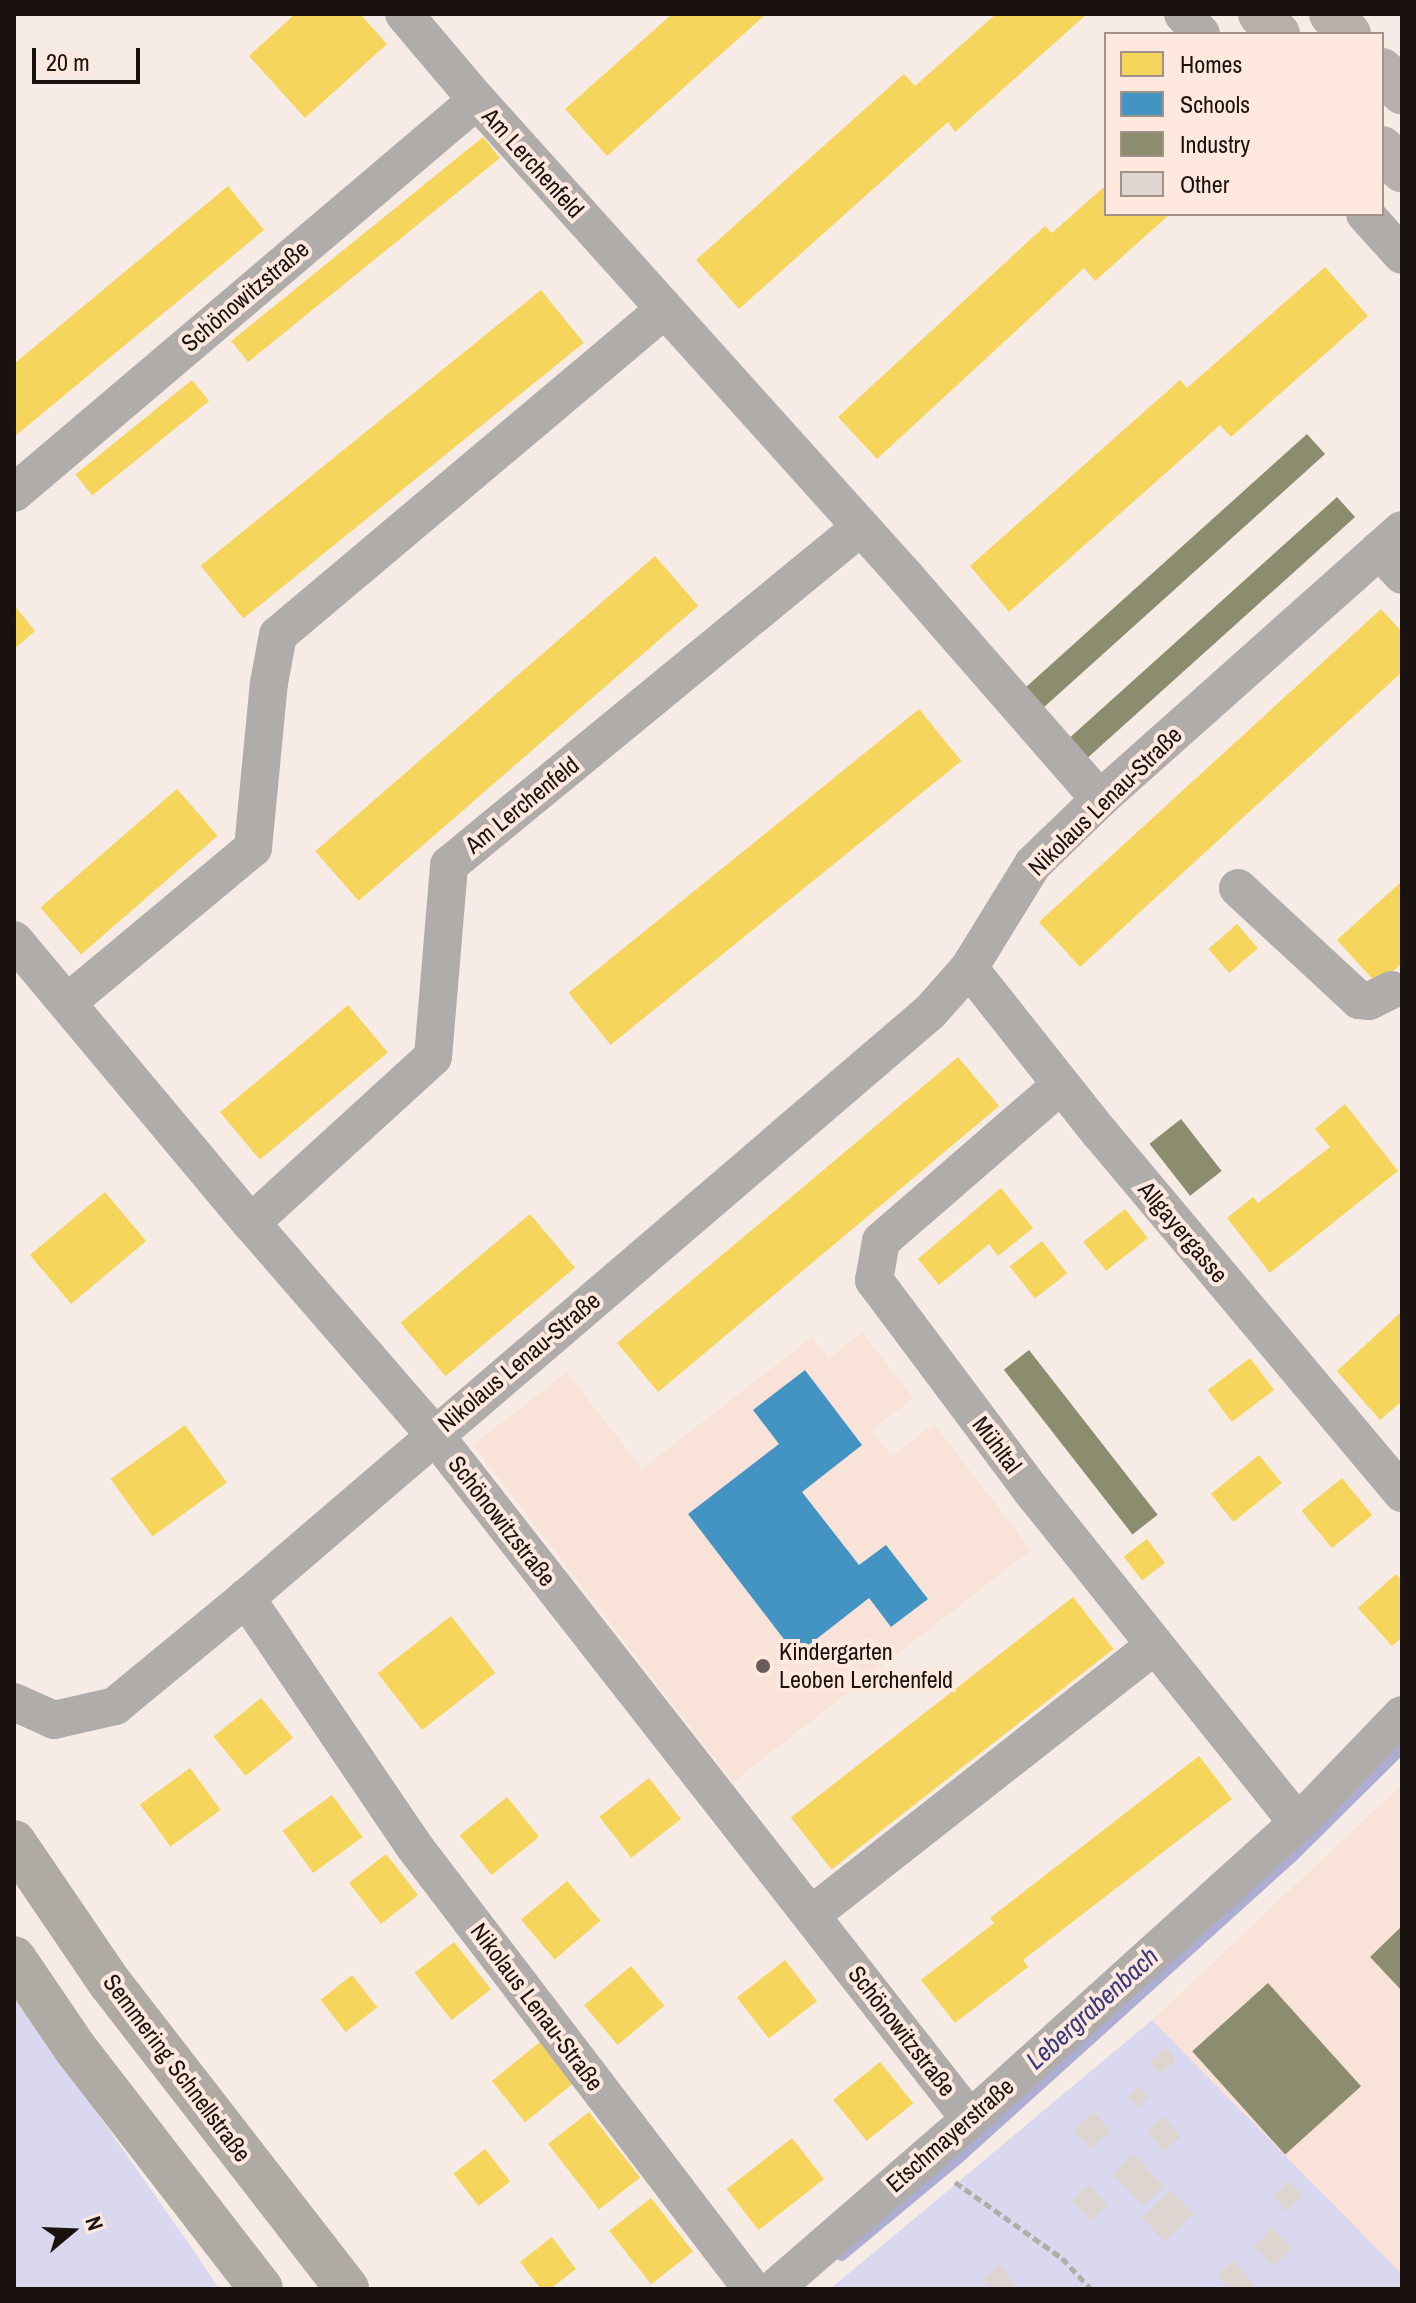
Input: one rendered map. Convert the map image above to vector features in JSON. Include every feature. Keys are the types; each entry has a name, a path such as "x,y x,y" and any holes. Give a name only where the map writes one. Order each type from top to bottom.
{"highway":[{"name":"Semmering Schnellstraße","path":"14,1842 110,1983 347,2289"},
{"path":"14,1958 75,2048 261,2289"}],"main road":[{"path":"1260,14 1276,32"},
{"path":"1331,14 1347,32"},
{"path":"1384,72 1402,92"},
{"path":"1384,150 1402,170"}],"street":[{"name":"Am Lerchenfeld","path":"404,14 477,100 861,527 1100,799"},
{"path":"1183,14 1199,32"},
{"name":"Schönowitzstraße","path":"14,493 477,100"},
{"path":"1367,216 1402,255"},
{"path":"68,1002 253,848 269,683 278,635 664,310"},
{"name":"Am Lerchenfeld","path":"251,1223 433,1057 449,865 861,527"},
{"name":"Nikolaus Lenau-Straße","path":"752,2289 414,1846 246,1598 930,1012 969,968 1033,864 1100,799 1394,552"},
{"path":"1238,888 1359,1000 1369,1001 1392,990"},
{"name":"Schönowitzstraße","path":"14,940 251,1223 434,1434 970,2119"},
{"name":"Allgayergasse","path":"969,968 1061,1085 1402,1493"},
{"name":"Mühltal","path":"1061,1085 881,1241 874,1280 1031,1490 1298,1823"},
{"path":"14,1702 54,1720 115,1706 246,1598"},
{"path":"811,1915 1155,1645"},
{"name":"Etschmayerstraße","path":"774,2289 970,2119 1298,1823 1402,1715"}],"path":[{"path":"954,2180 1062,2258 1091,2289"}],"shaded area":[{"name":"Kindergarten Leoben Lerchenfeld","path":"862,1332 913,1398 872,1430 892,1456 934,1424 1031,1550 733,1782 473,1445 567,1372 642,1469 812,1337 829,1358"},
{"path":"1402,1784 1402,2274 1152,2020"},
{"path":"14,1994 196,2254 219,2289 14,2289"},
{"path":"1152,2020 1402,2274 1402,2289 830,2289"}],"building: Homes":[{"path":"295,14 360,14 387,44 305,118 249,56"},
{"path":"672,14 766,14 607,156 565,109"},
{"path":"996,14 1087,14 955,132 948,122 739,309 696,260 904,74 915,86"},
{"path":"483,137 500,158 248,362 231,341"},
{"path":"228,186 264,230 14,437 14,364"},
{"path":"1104,187 1104,216 1168,216 1095,281 1084,268 877,459 838,417 1045,226 1052,233"},
{"path":"1325,267 1368,316 1231,437 1220,425 1009,612 970,566 1180,380 1187,388"},
{"path":"541,290 584,343 243,618 201,566"},
{"path":"192,380 209,401 92,495 75,474"},
{"path":"655,556 698,606 359,901 315,851"},
{"path":"14,605 35,631 14,649"},
{"path":"1381,609 1402,632 1402,672 1080,967 1039,922"},
{"path":"919,709 961,761 611,1045 569,993"},
{"path":"177,789 218,836 81,955 40,908"},
{"path":"1402,881 1402,963 1378,985 1337,940"},
{"path":"1237,924 1258,948 1229,973 1208,949"},
{"path":"348,1005 388,1052 260,1160 220,1112"},
{"path":"958,1057 999,1106 658,1392 617,1343"},
{"path":"1345,1104 1398,1171 1270,1273 1227,1218 1253,1197 1258,1203 1330,1147 1315,1129"},
{"path":"1001,1188 1033,1228 998,1256 989,1244 939,1285 918,1259"},
{"path":"105,1192 146,1241 71,1304 30,1255"},
{"path":"1125,1209 1148,1238 1106,1271 1083,1242"},
{"path":"530,1214 575,1268 446,1376 401,1323"},
{"path":"1042,1241 1067,1273 1035,1299 1010,1266"},
{"path":"1400,1313 1402,1401 1380,1420 1337,1371"},
{"path":"1250,1358 1274,1390 1232,1422 1208,1390"},
{"path":"185,1425 227,1482 152,1537 111,1479"},
{"path":"1259,1455 1282,1483 1233,1522 1211,1494"},
{"path":"1342,1478 1372,1515 1332,1548 1302,1511"},
{"path":"1147,1539 1165,1563 1142,1580 1124,1556"},
{"path":"1396,1574 1402,1581 1402,1637 1392,1646 1358,1608"},
{"path":"1073,1597 1114,1649 832,1869 791,1817"},
{"path":"451,1616 495,1673 422,1730 378,1673"},
{"path":"261,1698 293,1738 246,1776 214,1736"},
{"path":"1199,1756 1232,1799 1023,1960 1028,1967 955,2023 921,1980 994,1923 990,1918"},
{"path":"190,1768 221,1810 170,1847 140,1804"},
{"path":"649,1778 681,1819 631,1858 599,1817"},
{"path":"332,1795 363,1837 313,1873 283,1831"},
{"path":"507,1797 539,1837 492,1875 460,1835"},
{"path":"386,1854 418,1895 381,1924 349,1883"},
{"path":"567,1881 600,1921 554,1959 521,1920"},
{"path":"454,1942 491,1989 452,2020 415,1973"},
{"path":"785,1960 817,2001 769,2039 737,1998"},
{"path":"631,1966 664,2006 618,2045 584,2005"},
{"path":"352,1975 377,2007 346,2032 320,2000"},
{"path":"540,2042 573,2083 525,2122 492,2081"},
{"path":"880,2062 913,2103 867,2141 833,2100"},
{"path":"589,2112 640,2177 599,2209 548,2144"},
{"path":"792,2138 824,2179 759,2230 727,2189"},
{"path":"485,2149 510,2181 479,2206 453,2174"},
{"path":"651,2198 693,2252 651,2284 609,2231"},
{"path":"552,2237 576,2269 550,2289 541,2289 520,2262"}],"building: Schools":[{"path":"805,1370 862,1445 802,1492 859,1565 886,1545 928,1599 891,1627 869,1598 796,1655 688,1514 779,1444 753,1410"}],"building: Industry":[{"path":"1307,434 1325,454 1044,707 1026,687"},
{"path":"1337,497 1355,517 1084,761 1066,741"},
{"path":"1181,1119 1222,1171 1190,1196 1149,1144"},
{"path":"1029,1350 1158,1515 1132,1534 1004,1370"},
{"path":"1402,1926 1402,1991 1370,1957"},
{"path":"1268,1983 1361,2086 1285,2155 1192,2051"}],"building: Other":[{"path":"1166,2048 1176,2060 1160,2074 1150,2061"},
{"path":"1139,2086 1149,2097 1137,2108 1127,2097"},
{"path":"1093,2112 1111,2131 1091,2149 1073,2130"},
{"path":"1164,2117 1180,2137 1163,2151 1147,2131"},
{"path":"1134,2154 1164,2186 1143,2206 1113,2174"},
{"path":"1290,2181 1303,2196 1286,2211 1273,2196"},
{"path":"1089,2185 1108,2206 1091,2221 1072,2200"},
{"path":"1171,2190 1194,2214 1164,2241 1142,2217"},
{"path":"1272,2228 1292,2248 1273,2266 1254,2246"},
{"path":"1233,2261 1255,2284 1249,2289 1230,2289 1217,2275"},
{"path":"999,2265 1015,2285 1009,2289 992,2289 983,2279"}],"waterway":[{"name":"Lebergrabenbach","path":"841,2255 959,2157 1292,1856 1402,1747"}],"place":[{"name":"Kindergarten Leoben Lerchenfeld","path":"763,1666"}]}
